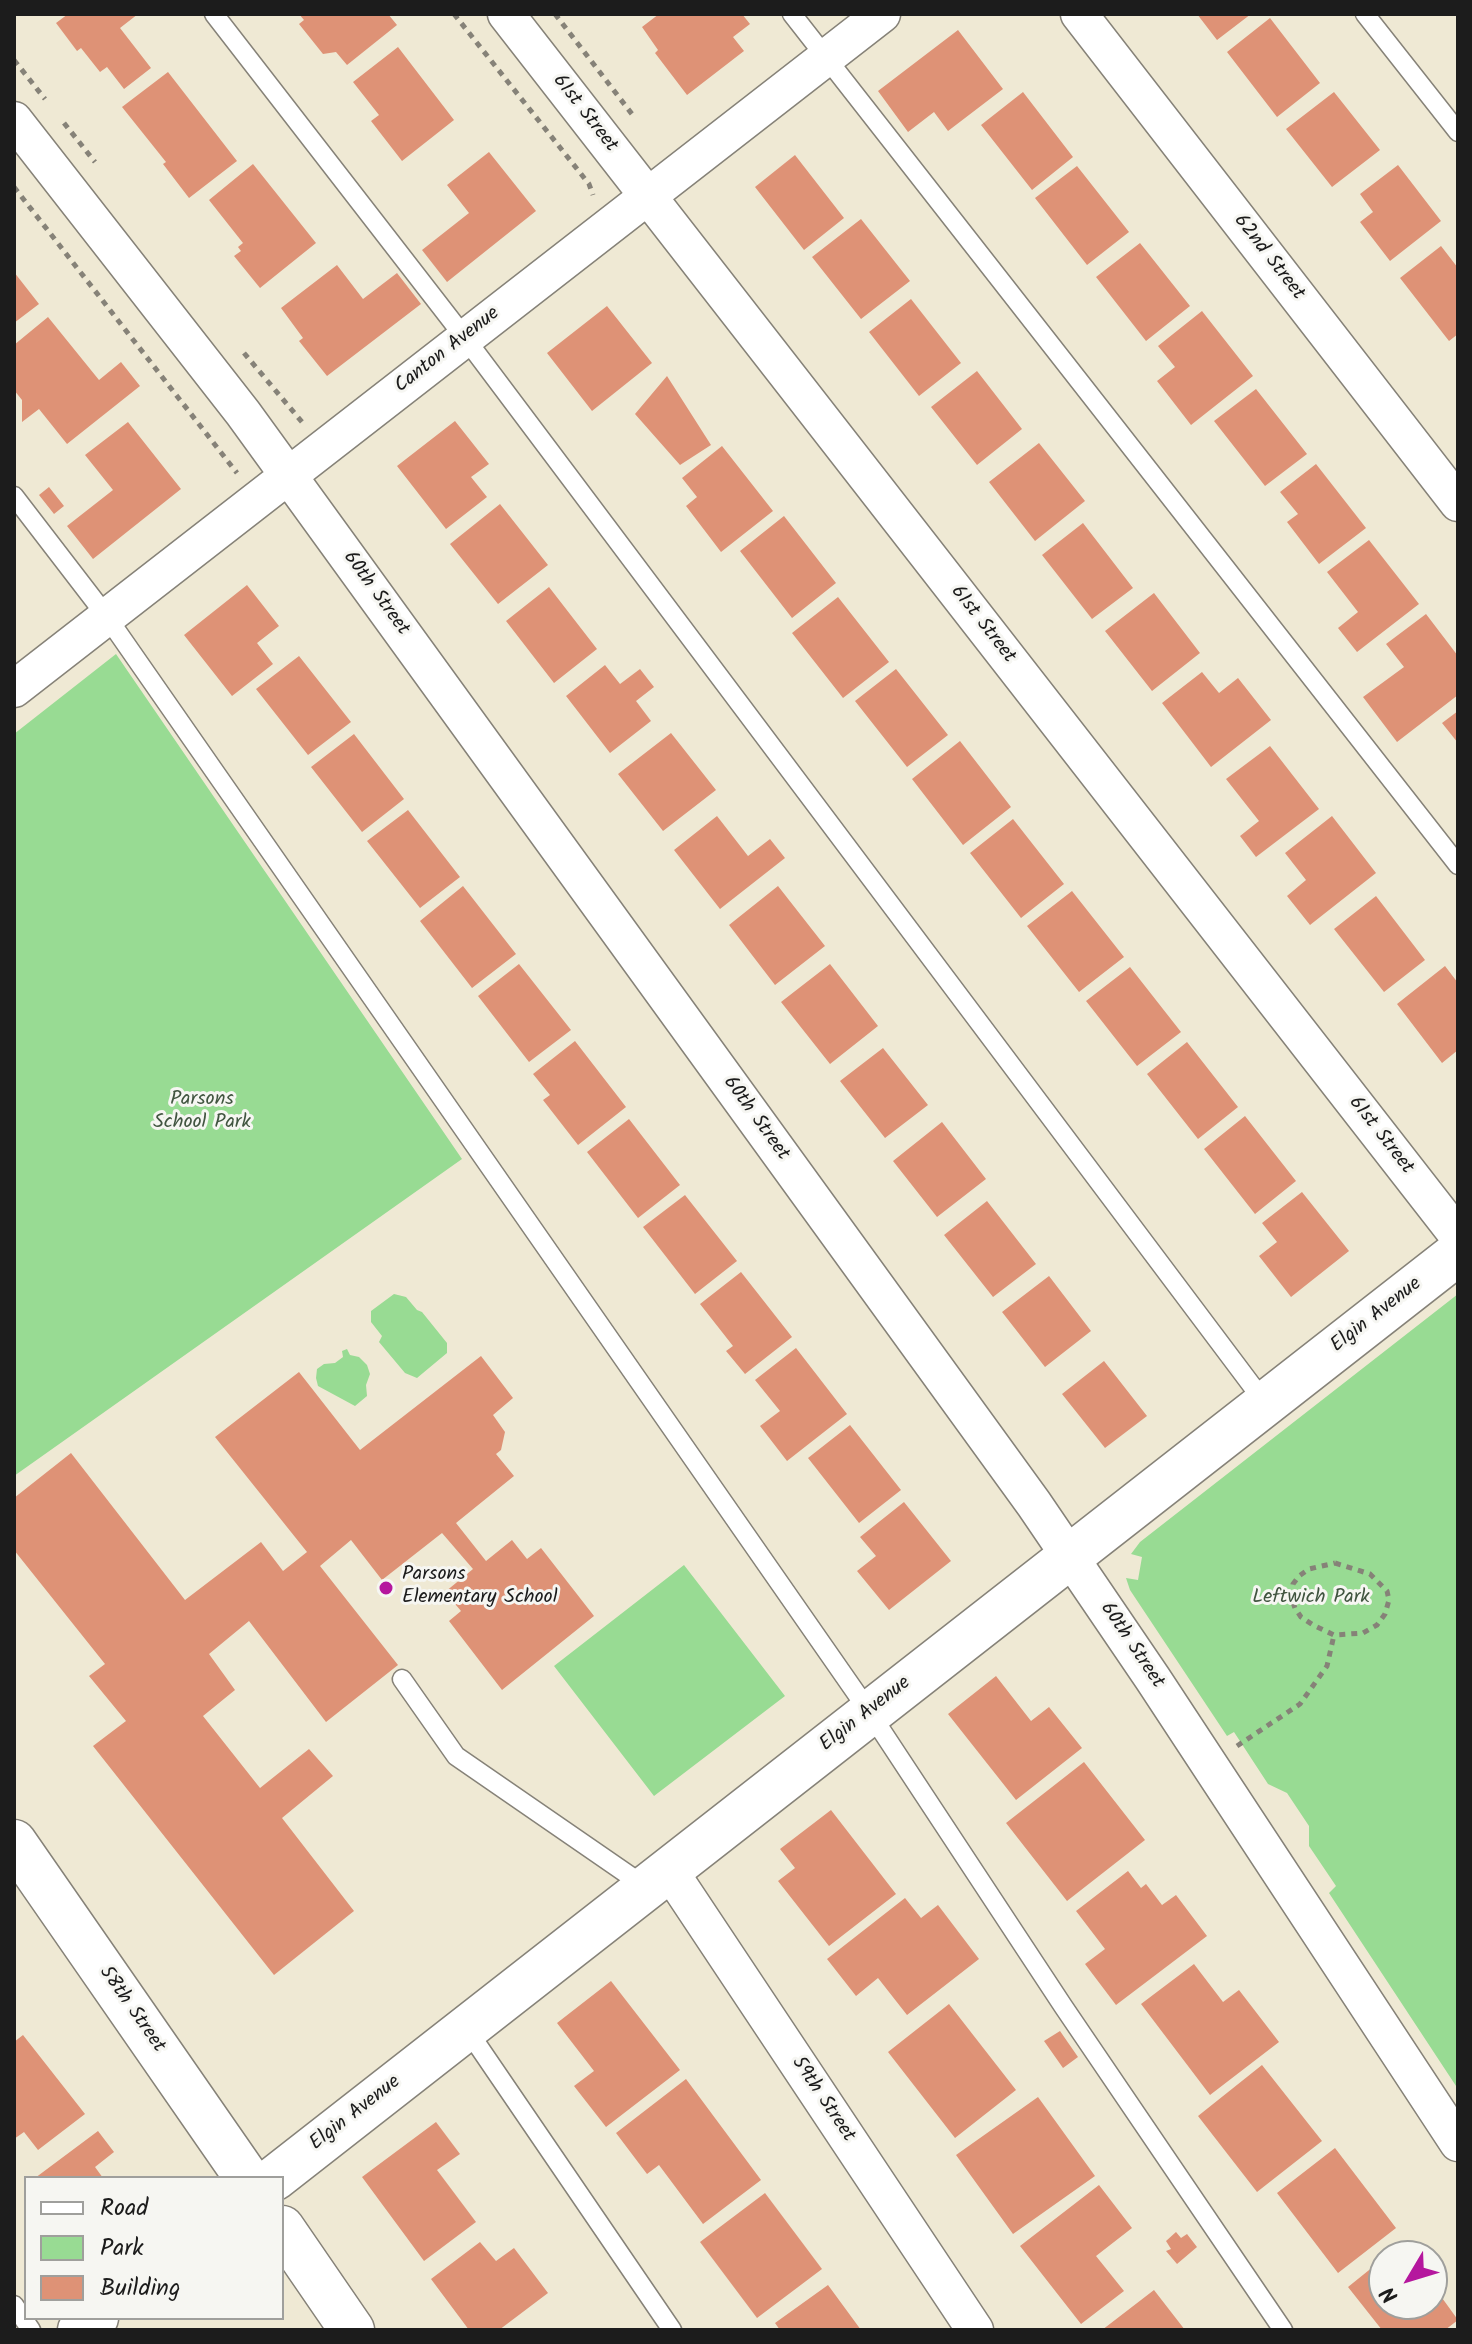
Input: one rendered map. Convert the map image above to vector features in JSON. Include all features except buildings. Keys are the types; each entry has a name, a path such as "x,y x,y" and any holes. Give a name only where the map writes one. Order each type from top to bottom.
{"street":[{"name":"61st Street","path":"506,14 1458,1236"},
{"name":"Canton Avenue","path":"14,689 882,14"},
{"name":"62nd Street","path":"1079,14 1458,503"},
{"name":"60th Street","path":"14,120 289,475 1070,1557 1458,2143"},
{"name":"Elgin Avenue","path":"278,2176 1458,1253"},
{"name":"58th Street","path":"14,1842 246,2176"},
{"name":"59th Street","path":"658,1878 975,2330"},
{"path":"284,2231 352,2330"}],"lane":[{"path":"214,14 465,338 1265,1403"},
{"path":"792,14 1458,865"},
{"path":"1365,14 1458,132"},
{"path":"14,496 107,617 870,1713 1063,2006 1283,2330"},
{"path":"402,1679 456,1756 658,1878"},
{"path":"466,2028 672,2330"}],"path":[{"path":"454,14 589,184 593,195"},
{"path":"555,14 640,126"},
{"path":"14,187 257,499"},
{"path":"1335,1563 1370,1574 1387,1591 1389,1600 1385,1614 1377,1625 1363,1633 1334,1635 1301,1617 1291,1597 1293,1584 1309,1569 1335,1563"},
{"path":"1236,1746 1300,1704 1327,1666 1334,1635"}],"green space":[{"name":"Parsons School Park","path":"116,654 462,1159 14,1476 14,734"},
{"path":"394,1294 406,1297 447,1343 447,1353 417,1378 405,1373 379,1342 382,1336 371,1322 371,1311"},
{"name":"Leftwich Park","path":"1458,1294 1458,2089 1329,1893 1336,1886 1309,1846 1309,1826 1287,1793 1268,1784 1234,1732 1227,1736 1130,1590 1126,1578 1138,1580 1142,1557 1131,1554 1140,1542"},
{"path":"347,1349 350,1355 359,1357 367,1365 370,1374 366,1385 367,1396 355,1406 318,1386 316,1378 317,1369 324,1364 335,1363 343,1357 342,1351"},
{"path":"684,1565 785,1696 654,1796 554,1666"}],"place":[{"name":"Parsons Elementary School","path":"386,1588"}]}
